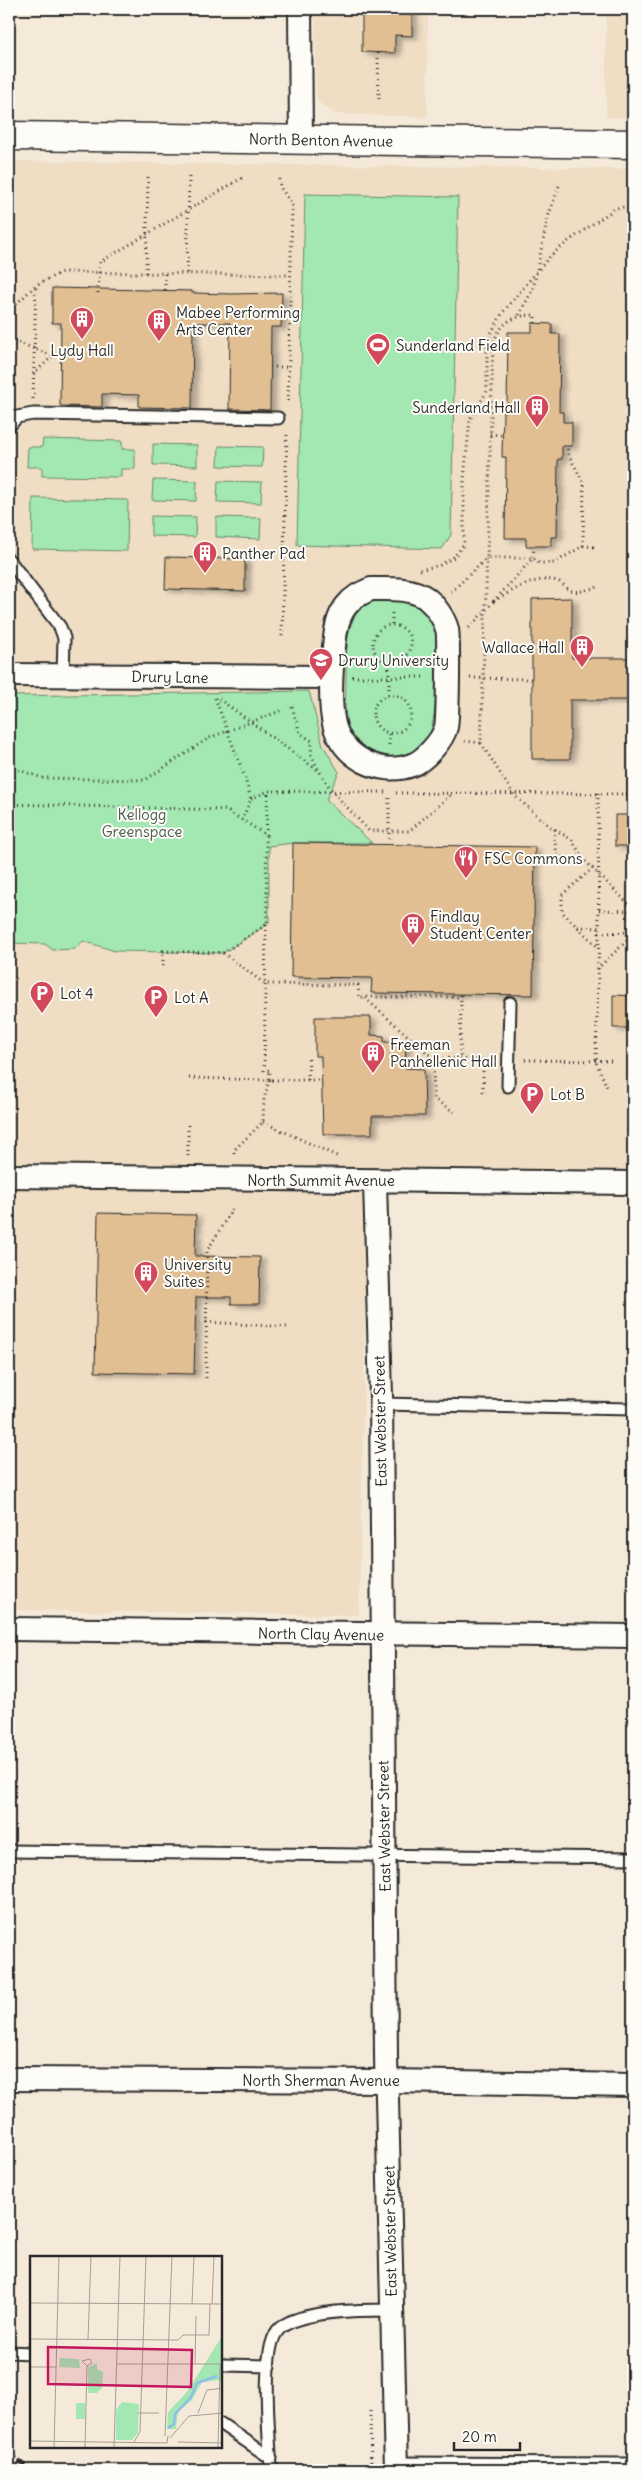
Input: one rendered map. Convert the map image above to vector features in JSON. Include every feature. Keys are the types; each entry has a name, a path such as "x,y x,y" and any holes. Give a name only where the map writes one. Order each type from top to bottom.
{"main road":[{"name":"North Benton Avenue","path":"9,136 633,144"}],"street":[{"path":"300,9 301,140"},
{"path":"371,590 411,591 426,598 440,614 448,630 446,728 430,754 412,765 390,769 373,767 356,758 343,742 334,725 339,677 336,627 345,607 358,594 371,590"},
{"name":"Drury Lane","path":"9,675 339,677"},
{"name":"North Summit Avenue","path":"9,1176 375,1182 434,1180 633,1183"},
{"name":"East Webster Street","path":"375,1182 380,1404 387,2081 396,2466"},
{"name":"North Clay Avenue","path":"9,1629 382,1635 633,1636"},
{"name":"North Sherman Avenue","path":"9,2079 387,2081 633,2085"}],"lane":[{"path":"9,426 17,417 33,414 278,418"},
{"path":"9,560 60,627 64,638 63,676"},
{"path":"508,1086 510,1003"},
{"path":"380,1404 633,1410"},
{"path":"9,1851 633,1858"},
{"path":"271,2470 269,2350 280,2328 305,2318 330,2312 392,2310"},
{"path":"9,2352 30,2353"},
{"path":"222,2365 269,2366"},
{"path":"222,2425 271,2458"},
{"path":"396,2466 633,2464"}],"path":[{"path":"378,53 379,102"},
{"path":"146,273 148,176"},
{"path":"187,273 189,177"},
{"path":"98,293 100,262 147,236 242,178"},
{"path":"279,179 280,187 292,204 288,409"},
{"path":"415,571 440,566 454,557 464,544 464,479 470,419 489,391 492,345 495,336 502,326 519,315 533,290 548,217 560,183"},
{"path":"633,206 616,208 551,255 503,312 491,333 487,347 490,434 481,743 514,795 548,825 572,840 584,860 599,873 633,910"},
{"path":"9,311 36,285 62,272 290,275"},
{"path":"165,273 165,290"},
{"path":"33,414 36,285"},
{"path":"519,315 535,315 536,324"},
{"path":"9,339 53,356 61,356"},
{"path":"33,374 53,356"},
{"path":"270,367 288,366"},
{"path":"282,636 287,427"},
{"path":"490,434 502,435"},
{"path":"567,446 569,456 584,483 583,546"},
{"path":"464,635 532,558 534,546"},
{"path":"447,596 487,558 532,558 538,562 554,563 583,546 598,547"},
{"path":"494,601 521,586 541,580 558,581 571,591 583,591 597,587"},
{"path":"392,625 404,629 410,640 410,646 406,657 401,661 389,663 378,658 373,646 376,634 380,629 392,625"},
{"path":"389,663 390,695"},
{"path":"339,677 436,677"},
{"path":"464,678 532,679"},
{"path":"242,820 251,799 220,709 212,694 320,772"},
{"path":"390,695 403,699 410,709 411,715 407,727 402,731 389,734 378,728 373,716 376,704 385,696 390,695"},
{"path":"292,706 300,733 312,741 310,754 320,772 332,791 369,831 409,832 452,794"},
{"path":"9,767 43,778 145,780 209,738 283,710"},
{"path":"460,740 481,743"},
{"path":"251,799 268,791 514,795 633,794"},
{"path":"234,1159 234,1150 263,1122 264,1100 270,1070 264,1070 268,791"},
{"path":"389,792 389,843"},
{"path":"598,793 599,933 596,1062 607,1087"},
{"path":"9,804 226,810 266,835"},
{"path":"555,829 554,838 557,854 563,858 584,860"},
{"path":"593,868 562,895 562,912 598,948"},
{"path":"599,910 633,910"},
{"path":"223,953 266,924"},
{"path":"578,927 599,928"},
{"path":"599,933 633,934"},
{"path":"597,970 633,934"},
{"path":"162,968 163,951 223,953 265,984 358,985 359,997 462,995 460,1059"},
{"path":"365,997 433,1058 612,1062"},
{"path":"308,1080 309,1056"},
{"path":"433,1058 434,1099 454,1112"},
{"path":"483,1060 483,1092"},
{"path":"189,1078 321,1080"},
{"path":"263,1122 344,1159"},
{"path":"188,1124 188,1158"},
{"path":"206,1378 207,1250 234,1206"},
{"path":"206,1322 288,1327"}],"shaded area":[{"path":"315,9 428,9 427,117 336,114 319,103 316,94"},
{"path":"606,9 633,9 633,118 606,117"},
{"name":"Drury University","path":"9,161 633,169 633,1196 368,1192 359,1615 9,1610"}],"green space":[{"name":"Sunderland Field","path":"305,194 458,197 451,535 442,549 297,545"},
{"path":"43,439 122,441 122,449 135,449 135,469 121,469 121,477 42,476 42,467 27,467 28,447 42,447"},
{"path":"153,444 197,445 197,466 153,465"},
{"path":"219,446 263,447 262,467 218,466"},
{"path":"153,480 197,481 196,501 152,500"},
{"path":"218,481 262,482 261,503 217,502"},
{"path":"33,498 128,500 127,551 32,549"},
{"path":"151,516 196,517 195,537 151,536"},
{"path":"216,517 261,518 260,539 216,537"},
{"path":"384,598 405,600 419,607 430,619 437,636 438,659 435,706 430,733 427,741 418,751 407,756 395,758 371,753 360,745 352,735 347,723 345,701 347,648 353,619 366,604"},
{"name":"Kellogg Greenspace","path":"309,691 323,745 339,772 326,800 372,843 293,843 269,846 269,923 223,953 115,951 83,941 75,949 53,950 45,944 9,943 9,696"}],"building":[{"path":"362,9 412,9 412,36 395,35 395,53 362,52"},
{"name":"Mabee Performing Arts Center","path":"52,288 192,291 192,293 231,294 282,293 281,327 271,327 270,410 229,409 230,323 193,323 192,408 139,407 139,395 102,394 102,407 60,406 61,323 52,323"},
{"name":"Sunderland Hall","path":"532,323 552,324 552,334 560,334 559,412 563,412 563,422 572,422 572,446 562,446 562,459 558,459 557,537 551,537 551,546 526,546 526,538 505,538 506,457 502,457 503,411 507,411 508,332 532,332"},
{"name":"Panther Pad","path":"166,557 245,559 245,591 165,589"},
{"name":"Wallace Hall","path":"572,598 572,658 633,658 633,700 570,700 570,759 532,759 532,599"},
{"path":"615,815 633,815 633,846 615,846"},
{"name":"Findlay Student Center","path":"293,843 535,847 533,995 371,993 372,978 291,977"},
{"path":"613,995 633,996 633,1028 613,1028"},
{"name":"Freeman Panhellenic Hall","path":"315,1017 371,1017 371,1035 384,1036 384,1042 406,1043 405,1068 424,1069 425,1116 372,1116 372,1134 323,1134 321,1056 315,1056"},
{"name":"University Suites","path":"98,1213 196,1215 195,1256 260,1257 259,1304 231,1304 231,1297 196,1297 194,1374 95,1372"}],"railway":[{"path":"9,2454 31,2470"}],"place":[{"name":"Lydy Hall","path":"82,340"},
{"name":"Mabee Performing Arts Center","path":"159,342"},
{"name":"Sunderland Field","path":"378,366"},
{"name":"Sunderland Hall","path":"537,428"},
{"name":"Panther Pad","path":"205,574"},
{"name":"Wallace Hall","path":"582,668"},
{"name":"Drury University","path":"321,681"},
{"name":"FSC Commons","path":"466,879"},
{"name":"Findlay Student Center","path":"413,946"},
{"name":"Lot 4","path":"42,1014"},
{"name":"Lot A","path":"156,1018"},
{"name":"Freeman Panhellenic Hall","path":"373,1074"},
{"name":"Lot B","path":"532,1115"},
{"name":"University Suites","path":"146,1294"}]}
